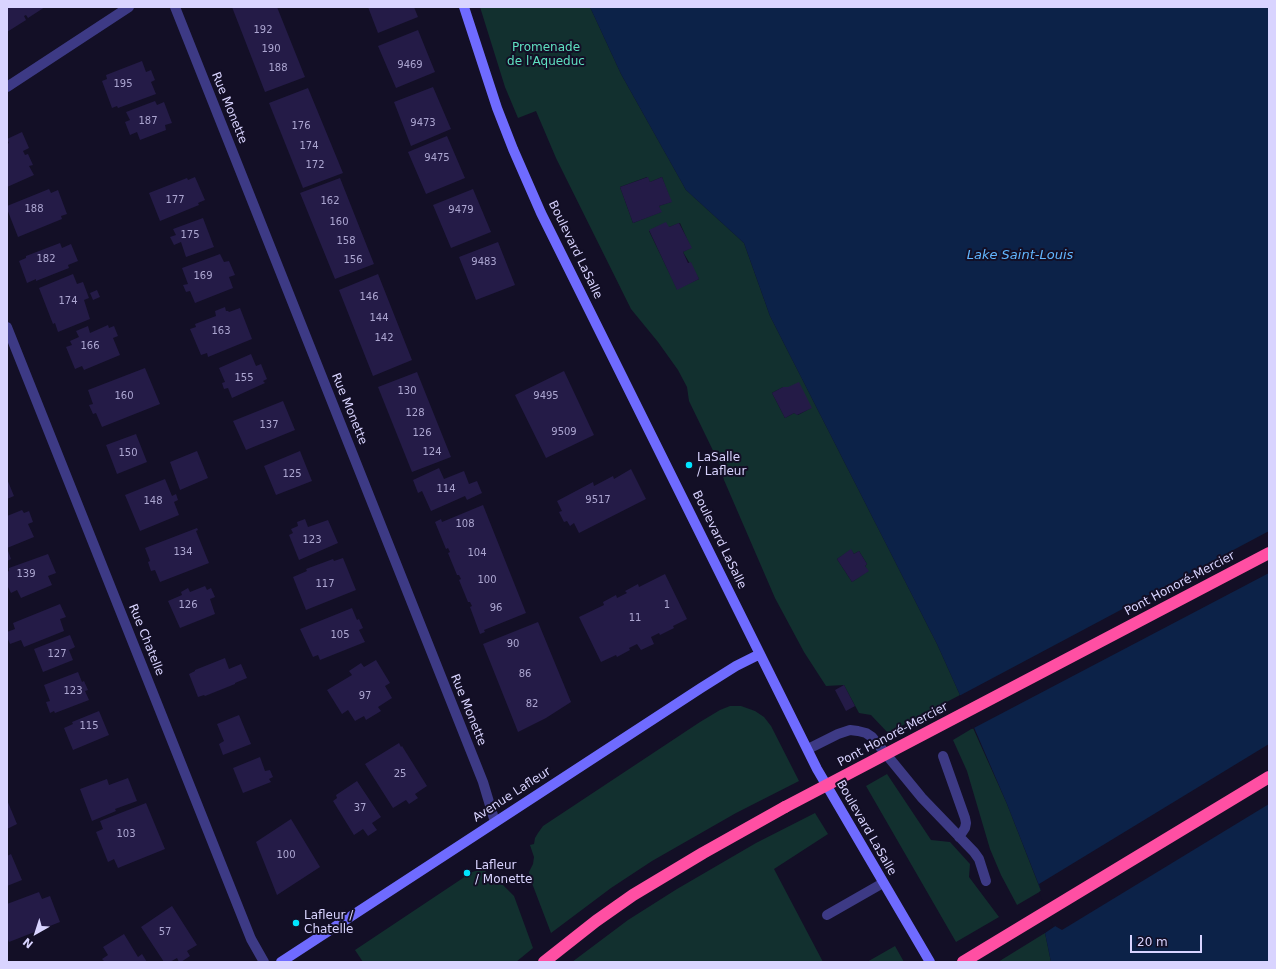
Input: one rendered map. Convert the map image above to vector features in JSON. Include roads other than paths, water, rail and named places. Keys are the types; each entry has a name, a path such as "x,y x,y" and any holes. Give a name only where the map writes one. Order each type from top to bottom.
{"highway":[{"name":"Pont Honoré-Mercier","path":"544,962 596,921 633,895 703,853 785,807 1269,553"},
{"path":"963,962 1269,777"}],"main road":[{"name":"Boulevard LaSalle","path":"464,7 497,108 527,181 808,749 836,803 930,962"},
{"name":"Avenue Lafleur","path":"281,962 701,688 736,666 760,654"}],"street":[{"path":"7,87 129,7"},
{"name":"Rue Monette","path":"175,7 483,782 495,822"},
{"name":"Rue Chatelle","path":"7,327 251,939 264,962"},
{"path":"808,749 838,734 850,730 866,733 880,746 922,798 979,859 986,881"},
{"path":"943,756 966,823 959,837"},
{"path":"828,915 883,883"}],"water":[{"name":"Lake Saint-Louis","path":"590,7 1269,7 1269,962 1051,962 1045,933 1055,926 1007,804 937,644 770,316 744,243 686,190 621,74"}],"place":[{"name":"LaSalle / Lafleur","path":"689,465"},
{"name":"Lafleur / Monette","path":"467,873"},
{"name":"Lafleur / Chatelle","path":"296,923"}],"park label":[{"name":"Promenade de l'Aqueduc","path":"546,55"}]}
